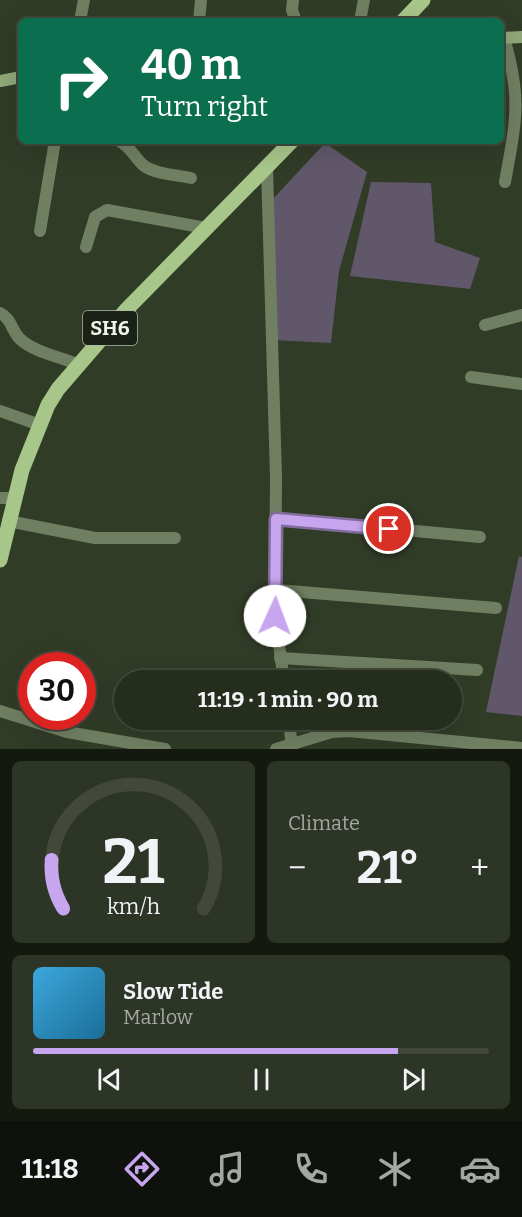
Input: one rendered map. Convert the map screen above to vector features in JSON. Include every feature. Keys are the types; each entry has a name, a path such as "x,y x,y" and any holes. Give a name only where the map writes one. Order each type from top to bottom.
{"main road":[{"path":"406,18 423,0"},
{"path":"504,38 522,37"},
{"path":"0,81 18,78"},
{"name":"SH6","path":"0,560 8,521 7,498 53,397 77,364 127,309 289,144"}],"street":[{"path":"81,18 84,0"},
{"path":"199,18 201,0"},
{"path":"293,0 292,10 295,18"},
{"path":"361,18 364,0"},
{"path":"504,43 514,70 518,108 505,182"},
{"path":"40,231 54,144"},
{"path":"125,144 129,146 141,164 148,168 191,178"},
{"path":"267,168 276,519 275,616 282,670"},
{"path":"86,247 95,217 107,210 206,228"},
{"path":"0,313 11,322 14,332 28,345 77,364"},
{"path":"485,325 522,315"},
{"path":"471,377 522,384"},
{"path":"0,411 40,425"},
{"path":"276,519 480,537"},
{"path":"8,521 95,538 175,538"},
{"path":"277,590 496,608"},
{"path":"280,658 477,670"},
{"path":"0,711 77,734 165,749"},
{"path":"290,730 292,747"},
{"path":"276,749 292,747 332,732 350,731 522,748"}],"shaded area":[{"path":"324,144 367,172 339,271 331,343 273,340 272,200"},
{"path":"371,182 431,183 435,242 480,258 470,289 350,276"},
{"path":"519,556 522,557 522,716 486,712"}],"route":[{"path":"275,616 276,519 389,529"}]}
